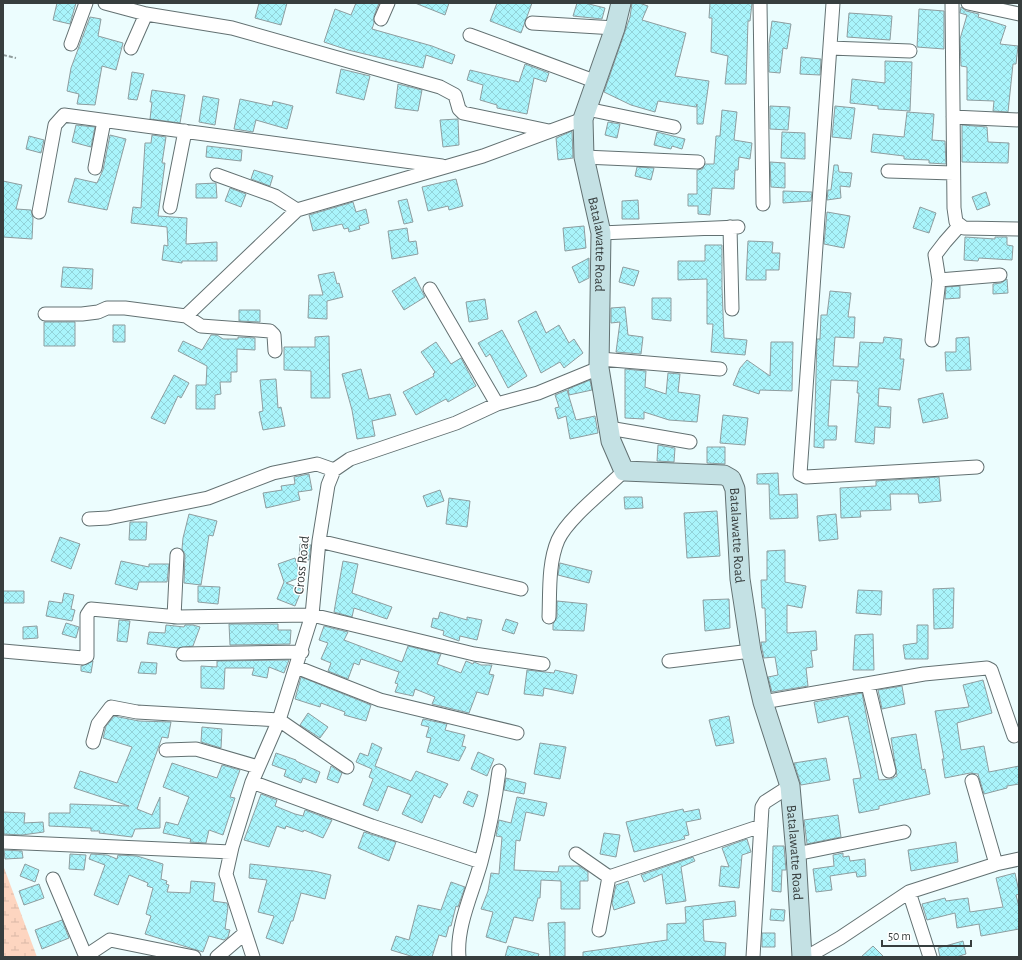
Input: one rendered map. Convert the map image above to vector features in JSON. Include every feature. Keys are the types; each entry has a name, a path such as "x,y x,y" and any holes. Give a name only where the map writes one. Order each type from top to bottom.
{"street":[{"path":"71,44 86,3"},
{"path":"105,3 146,14 232,28 440,87 455,96 459,109 463,113 549,131"},
{"path":"381,19 388,3"},
{"name":"Batalawatte Road","path":"621,3 615,28 585,114 584,157 601,233 600,363 611,441 624,471 724,475 731,479 736,489 740,579 751,651 763,702 790,786 796,854 802,957"},
{"path":"760,3 763,204"},
{"path":"833,3 800,474 806,477 977,467"},
{"path":"952,3 953,173 956,222 964,228 1019,229"},
{"path":"968,3 1019,14"},
{"path":"131,48 146,14"},
{"path":"532,23 615,28"},
{"path":"470,35 597,82"},
{"path":"830,48 910,51"},
{"path":"186,316 298,210 482,156 549,131 585,114 674,127"},
{"path":"39,212 55,124 64,115 448,166"},
{"path":"953,117 1019,120"},
{"path":"95,168 104,121"},
{"path":"170,207 185,131"},
{"path":"584,157 698,162"},
{"path":"888,171 953,173"},
{"path":"217,175 275,196 298,210"},
{"path":"932,340 938,280 935,255 960,225"},
{"path":"601,233 734,227 732,309"},
{"path":"938,280 1000,275"},
{"path":"430,289 497,404"},
{"path":"45,314 82,314 98,312 107,308 125,308 186,316 201,326 270,331 274,335 275,351"},
{"path":"89,519 108,518 208,498 273,473 317,464 334,470 350,459 456,423 497,404 538,393 600,363 720,369"},
{"path":"609,428 690,442"},
{"name":"Cross Road","path":"253,957 226,874 252,782 279,720 302,652 312,615 319,541 328,485 334,470"},
{"path":"549,617 552,570 558,541 567,526 624,471"},
{"path":"319,541 521,590"},
{"path":"174,617 177,555"},
{"path":"3,651 83,658 87,656 87,614 91,609 174,617 312,615 474,654 543,664"},
{"path":"669,661 751,651"},
{"path":"184,654 302,652"},
{"path":"296,667 380,700 517,733"},
{"path":"763,702 924,674 990,669 1014,736"},
{"path":"868,684 889,771"},
{"path":"93,742 98,724 111,707 137,712 279,720 347,767"},
{"path":"166,750 196,749 258,767"},
{"path":"459,957 457,942 481,862 494,806 499,771"},
{"path":"972,781 996,864"},
{"path":"252,782 372,826 481,862"},
{"path":"753,957 763,804 790,786"},
{"path":"609,877 762,826"},
{"path":"796,854 904,832"},
{"path":"3,842 231,852"},
{"path":"576,854 609,877"},
{"path":"807,957 840,938 909,892 996,864 1019,860"},
{"path":"600,930 609,877"},
{"path":"53,879 86,957 110,940 194,957"},
{"path":"909,892 930,957"},
{"path":"217,957 245,933"}],"path":[{"path":"3,54 16,58"}],"green space":[{"path":"3,865 37,957 3,957"}],"building":[{"path":"57,3 76,3 70,24 53,20"},
{"path":"259,3 287,3 281,25 255,18"},
{"path":"356,3 379,3 374,16 372,29 432,46 455,55 452,64 426,55 423,68 348,50 324,42 335,9 351,15"},
{"path":"415,3 449,3 445,15"},
{"path":"497,3 532,3 521,33 490,21"},
{"path":"577,3 585,3 605,8 602,19 573,16"},
{"path":"632,3 639,3 648,6 642,20 686,33 675,76 709,81 703,124 697,124 697,104 696,107 658,101 655,112 631,105 604,92 630,17"},
{"path":"710,3 752,3 750,21 748,21 746,84 725,84 728,56 711,52 712,18 709,18"},
{"path":"961,7 966,11 979,14 978,17 1006,26 1000,44 1018,46 1016,64 1013,64 1008,112 993,111 994,101 967,100 967,67 961,66 960,39 967,15 960,13"},
{"path":"919,9 944,11 944,49 917,47"},
{"path":"849,13 892,16 890,40 847,37"},
{"path":"90,17 101,19 98,36 123,43 116,70 102,66 95,105 77,104 79,94 67,91 71,68"},
{"path":"772,21 791,24 787,49 783,48 780,73 769,72 769,44"},
{"path":"801,57 821,59 820,75 800,74"},
{"path":"885,61 912,62 910,111 878,109 878,106 850,103 852,79 885,83"},
{"path":"525,64 549,73 546,82 534,78 527,114 497,108 497,105 480,100 483,85 467,80 470,70 519,82"},
{"path":"341,69 370,76 364,100 336,93"},
{"path":"132,72 144,74 137,100 128,99"},
{"path":"398,84 422,90 418,111 395,108"},
{"path":"152,90 185,95 180,123 150,119"},
{"path":"203,96 219,99 215,125 199,122"},
{"path":"240,99 272,106 273,101 293,106 287,129 256,120 253,132 234,129"},
{"path":"770,106 790,107 788,130 770,129"},
{"path":"835,106 855,108 851,139 832,137"},
{"path":"722,110 737,112 734,140 752,143 750,159 739,157 738,170 735,170 734,189 712,188 710,215 698,214 698,206 688,206 688,194 697,194 697,170 702,169 705,164 714,164 716,136 720,136"},
{"path":"907,112 934,114 932,140 945,141 946,164 929,163 929,160 904,159 904,156 871,152 873,134 904,137"},
{"path":"458,119 459,145 443,147 440,120"},
{"path":"608,122 620,124 617,138 605,135"},
{"path":"76,125 95,127 91,147 72,142"},
{"path":"962,125 987,127 988,142 1009,143 1008,163 962,162"},
{"path":"572,131 573,158 558,160 556,138"},
{"path":"657,132 685,139 682,149 672,146 671,149 654,145"},
{"path":"782,132 805,133 805,159 781,158"},
{"path":"110,135 126,139 107,210 68,202 75,178 97,183 103,170"},
{"path":"152,135 166,137 162,163 165,163 158,216 187,218 186,244 217,242 217,261 182,261 182,263 162,260 164,245 168,246 167,227 131,223 133,207 141,208 145,143 151,143"},
{"path":"29,136 44,140 41,153 26,149"},
{"path":"207,146 242,150 241,161 206,157"},
{"path":"770,162 785,163 785,188 771,187"},
{"path":"834,165 838,165 839,172 852,173 850,187 840,186 841,198 827,200 828,190 831,190"},
{"path":"637,167 654,168 651,180 635,176"},
{"path":"254,170 273,176 270,186 251,179"},
{"path":"456,179 463,206 449,210 448,206 428,211 422,187"},
{"path":"3,181 22,185 16,209 31,210 33,218 32,239 3,237"},
{"path":"216,183 217,198 196,198 196,184"},
{"path":"230,188 246,194 241,207 225,201"},
{"path":"783,191 812,192 811,201 783,203"},
{"path":"986,192 990,205 977,210 972,197"},
{"path":"407,199 413,222 404,224 398,201"},
{"path":"638,200 639,219 622,219 622,201"},
{"path":"353,202 356,212 366,209 369,223 359,226 360,229 349,232 348,228 344,229 342,224 313,231 309,215"},
{"path":"920,207 936,213 929,233 913,228"},
{"path":"827,212 850,216 844,248 824,244"},
{"path":"584,226 586,248 565,251 563,228"},
{"path":"407,228 409,242 416,241 418,254 392,259 388,231"},
{"path":"965,237 995,239 995,237 1007,237 1007,245 1013,246 1012,260 979,258 978,261 964,260"},
{"path":"748,241 773,242 772,253 780,253 779,270 766,270 766,280 746,280"},
{"path":"705,245 722,245 724,338 747,340 745,355 711,352 713,324 707,324 707,279 678,280 678,261 705,261"},
{"path":"589,258 589,278 579,283 572,267"},
{"path":"63,267 93,269 92,289 61,287"},
{"path":"623,267 639,271 634,286 619,282"},
{"path":"334,272 337,284 339,283 343,297 327,301 327,319 308,318 309,295 323,295 318,275"},
{"path":"415,277 425,297 404,310 392,291"},
{"path":"1007,279 1008,293 993,294 993,284 1001,283"},
{"path":"960,286 960,298 945,299 946,287"},
{"path":"830,291 851,293 848,317 855,317 854,338 835,337 833,366 858,367 860,342 883,343 884,337 902,339 900,359 904,359 900,390 879,388 878,406 891,407 890,428 875,427 874,444 855,442 859,393 857,393 858,381 831,380 828,426 837,426 836,440 824,440 824,448 814,447 817,339 820,339 821,315 827,315"},
{"path":"652,298 671,298 671,321 652,319"},
{"path":"485,299 488,319 469,322 466,302"},
{"path":"625,307 628,335 643,337 641,354 616,352 620,322 611,323 611,308"},
{"path":"239,310 260,310 260,322 239,321"},
{"path":"536,311 546,333 559,325 569,343 574,339 583,353 564,368 560,362 541,373 518,321"},
{"path":"44,322 75,322 75,346 44,346"},
{"path":"113,325 125,325 125,342 113,342"},
{"path":"502,330 527,376 508,388 490,354 486,357 478,343"},
{"path":"211,335 217,335 223,339 238,339 238,337 255,338 255,350 237,349 237,372 231,372 231,382 220,382 221,394 215,395 215,409 196,409 196,385 206,385 207,366 178,351 183,341 202,350"},
{"path":"329,336 330,398 311,398 311,371 284,370 284,347 315,347 315,337"},
{"path":"969,337 971,370 946,371 945,352 956,352 956,338"},
{"path":"436,342 451,364 461,358 476,386 448,402 446,399 416,415 403,392 434,376 433,374 435,372 421,352"},
{"path":"771,342 793,342 792,391 760,390 759,394 733,385 740,368 747,360 770,376"},
{"path":"361,369 369,399 390,394 396,415 372,421 375,436 357,439 352,410 342,374"},
{"path":"625,369 646,371 645,387 666,394 668,373 680,374 678,392 700,395 697,422 669,420 644,412 644,419 625,418"},
{"path":"174,375 189,383 181,398 178,396 165,424 151,418"},
{"path":"276,379 278,408 281,407 285,426 263,430 259,412 263,411 260,380"},
{"path":"590,380 592,390 569,395 568,389"},
{"path":"567,390 576,420 595,416 598,433 570,439 566,416 558,419 555,408 559,407 555,395"},
{"path":"943,393 948,418 923,423 918,399"},
{"path":"723,415 748,418 745,445 720,443"},
{"path":"658,445 675,448 674,462 657,461"},
{"path":"707,447 725,447 725,464 707,463"},
{"path":"778,473 779,495 797,494 798,518 770,519 769,484 757,484 757,474"},
{"path":"309,474 312,490 298,492 300,500 266,508 263,493 282,490 281,486 295,484 294,477"},
{"path":"939,477 941,501 919,503 918,494 890,494 891,510 860,511 861,517 841,518 840,488 876,486 876,481"},
{"path":"440,490 444,501 427,507 423,496"},
{"path":"624,497 642,497 643,508 625,509"},
{"path":"449,498 470,501 467,527 446,524"},
{"path":"717,511 720,556 687,558 684,513"},
{"path":"189,514 217,521 213,536 209,535 201,585 184,583 185,555 182,549"},
{"path":"836,514 838,539 819,541 817,516"},
{"path":"130,522 147,522 146,540 129,540"},
{"path":"60,537 80,544 71,569 51,561"},
{"path":"300,544 311,545 309,560 299,559"},
{"path":"785,550 785,582 806,586 802,608 787,605 787,633 816,631 817,650 811,651 813,667 806,668 808,686 772,692 768,677 778,675 775,657 764,658 762,649 761,642 766,642 765,608 762,608 761,580 767,580 767,551"},
{"path":"295,558 301,577 286,583 302,589 295,606 277,599 284,582 278,564"},
{"path":"121,561 149,567 149,564 169,564 167,582 139,582 137,590 115,584"},
{"path":"343,561 358,564 352,593 392,607 387,619 354,608 352,617 334,612"},
{"path":"560,563 592,571 589,583 558,575"},
{"path":"198,586 220,587 218,604 198,602"},
{"path":"954,588 953,628 934,629 933,589"},
{"path":"858,590 882,591 881,615 856,613"},
{"path":"3,591 24,591 24,603 3,603"},
{"path":"64,593 74,595 71,609 75,610 72,621 46,616 49,601 62,603"},
{"path":"729,599 730,628 705,631 703,600"},
{"path":"557,601 587,604 584,631 553,630 553,624 557,617"},
{"path":"440,612 467,620 467,617 482,620 477,640 460,636 459,641 443,635 444,631 431,627 433,618 438,619"},
{"path":"506,619 518,623 514,634 502,630"},
{"path":"119,620 130,621 127,642 117,641"},
{"path":"66,623 79,627 76,638 62,634"},
{"path":"229,624 278,624 278,630 291,630 290,644 230,645"},
{"path":"166,625 184,627 185,625 193,625 200,627 193,646 178,648 147,644 149,632 165,633"},
{"path":"917,625 928,625 928,659 905,659 903,645 917,643"},
{"path":"37,626 38,638 23,639 23,627"},
{"path":"324,626 348,632 344,640 402,662 408,646 441,654 437,664 461,673 466,661 473,664 474,662 481,665 492,665 489,674 494,675 488,695 477,692 469,713 432,704 435,697 415,689 413,696 395,692 398,684 395,683 399,672 361,659 359,665 354,663 348,679 328,671 331,663 321,659 328,643 319,640"},
{"path":"873,634 874,670 853,670 855,635"},
{"path":"289,660 284,673 269,667 267,678 252,675 254,668 225,668 224,689 201,688 201,666 217,667 217,661"},
{"path":"93,661 91,673 81,671 81,666"},
{"path":"141,662 157,663 156,674 138,673"},
{"path":"527,670 554,673 555,670 577,675 573,694 544,688 543,696 524,694"},
{"path":"301,677 371,705 366,721 344,715 345,712 321,703 320,707 295,699"},
{"path":"983,680 992,713 957,723 961,750 984,746 989,772 1019,766 1019,784 1007,786 1007,788 984,794 978,774 970,773 945,778 942,759 944,759 935,711 969,707 963,685"},
{"path":"902,686 905,704 882,709 878,690"},
{"path":"862,693 879,780 891,779 897,776 891,738 916,734 922,770 925,769 930,794 879,806 879,809 859,813 853,779 861,778 848,716 818,723 814,702"},
{"path":"308,713 328,727 320,738 300,725"},
{"path":"114,716 139,721 171,722 168,738 162,737 137,809 152,815 160,797 160,828 135,829 132,837 99,833 100,831 91,831 91,828 49,826 49,813 70,813 70,804 129,806 74,788 80,771 117,783 132,747 103,738 106,726"},
{"path":"729,716 734,743 716,746 709,720"},
{"path":"423,719 447,724 445,730 465,735 462,746 466,747 459,761 427,752 431,738 426,737 429,727 421,725"},
{"path":"202,727 222,729 221,748 201,742"},
{"path":"372,743 382,748 375,766 411,781 416,771 448,784 440,798 434,795 422,823 402,814 411,795 388,786 378,811 363,805 373,779 369,777 372,769 356,762 360,753 368,756"},
{"path":"540,743 566,747 560,779 534,774"},
{"path":"478,752 494,759 487,776 471,769"},
{"path":"276,753 296,760 320,772 316,783 303,778 301,783 284,776 286,770 272,765"},
{"path":"826,758 830,780 801,785 794,763"},
{"path":"172,763 217,778 222,765 240,770 230,797 235,798 223,835 209,830 206,843 190,842 191,839 163,833 166,822 178,825 189,797 163,787"},
{"path":"331,766 342,773 338,783 327,779"},
{"path":"506,778 526,783 524,794 504,790"},
{"path":"468,791 478,795 473,807 463,803"},
{"path":"261,794 277,800 275,806 295,814 303,816 305,810 332,820 323,838 304,830 303,832 286,826 285,829 277,826 269,847 244,840"},
{"path":"517,797 547,803 544,816 526,812 520,841 516,840 514,870 558,872 559,866 579,866 588,872 588,881 580,881 580,909 561,909 561,881 541,880 540,898 538,898 533,921 514,917 506,943 486,937 493,912 481,909 488,891 491,873 499,874 502,837 496,836 499,820 511,823"},
{"path":"683,809 684,812 699,809 701,819 686,822 689,835 684,836 685,839 634,852 626,822"},
{"path":"3,812 25,813 24,823 43,822 44,832 22,835 4,834"},
{"path":"838,815 841,837 807,844 804,820"},
{"path":"364,832 396,842 389,861 358,848"},
{"path":"604,833 620,835 616,857 600,854"},
{"path":"747,839 751,852 742,855 739,888 719,886 721,866 729,867 722,848"},
{"path":"956,842 958,862 911,871 908,850"},
{"path":"773,846 784,846 786,870 782,870 781,892 772,891"},
{"path":"4,850 22,851 23,858 5,859"},
{"path":"843,853 843,857 849,856 850,861 865,859 866,876 857,877 856,872 830,876 832,890 816,892 813,869 834,866 833,855"},
{"path":"70,854 86,855 84,870 69,869"},
{"path":"91,854 107,855 117,859 118,855 137,856 163,864 161,879 167,881 166,884 169,885 167,892 190,893 191,881 215,883 213,901 227,903 228,907 225,929 230,930 228,937 224,940 209,936 203,952 145,934 151,916 146,914 153,888 147,886 148,883 129,875 118,905 94,895 105,865 89,859"},
{"path":"693,857 695,861 681,867 686,901 666,904 662,874 644,882 641,875"},
{"path":"25,864 39,870 35,882 20,876"},
{"path":"250,864 314,871 331,875 325,899 301,893 293,921 291,921 283,944 266,938 274,916 258,912 267,880 249,878"},
{"path":"1015,873 1019,892 1019,894 1016,895 1019,907 1019,929 981,936 979,924 957,928 955,913 927,920 922,904 945,898 946,901 968,898 970,912 1003,907 996,878"},
{"path":"628,881 635,903 614,910 612,903 616,885"},
{"path":"451,882 465,887 458,907 456,906 451,926 449,926 446,937 439,935 432,957 414,957 391,950 396,936 409,940 418,905 441,910"},
{"path":"39,884 44,898 24,905 19,891"},
{"path":"735,901 736,916 703,920 704,941 726,943 725,957 583,957 583,952 667,940 667,924 686,923 685,907"},
{"path":"771,909 785,910 784,921 770,920"},
{"path":"62,920 69,938 42,949 35,930"},
{"path":"565,922 565,957 550,957 548,923"},
{"path":"762,933 775,933 775,947 762,947"},
{"path":"963,941 966,954 956,957 940,957 938,948"},
{"path":"508,946 539,954 538,957 505,957"},
{"path":"873,946 884,957 861,957"}]}
